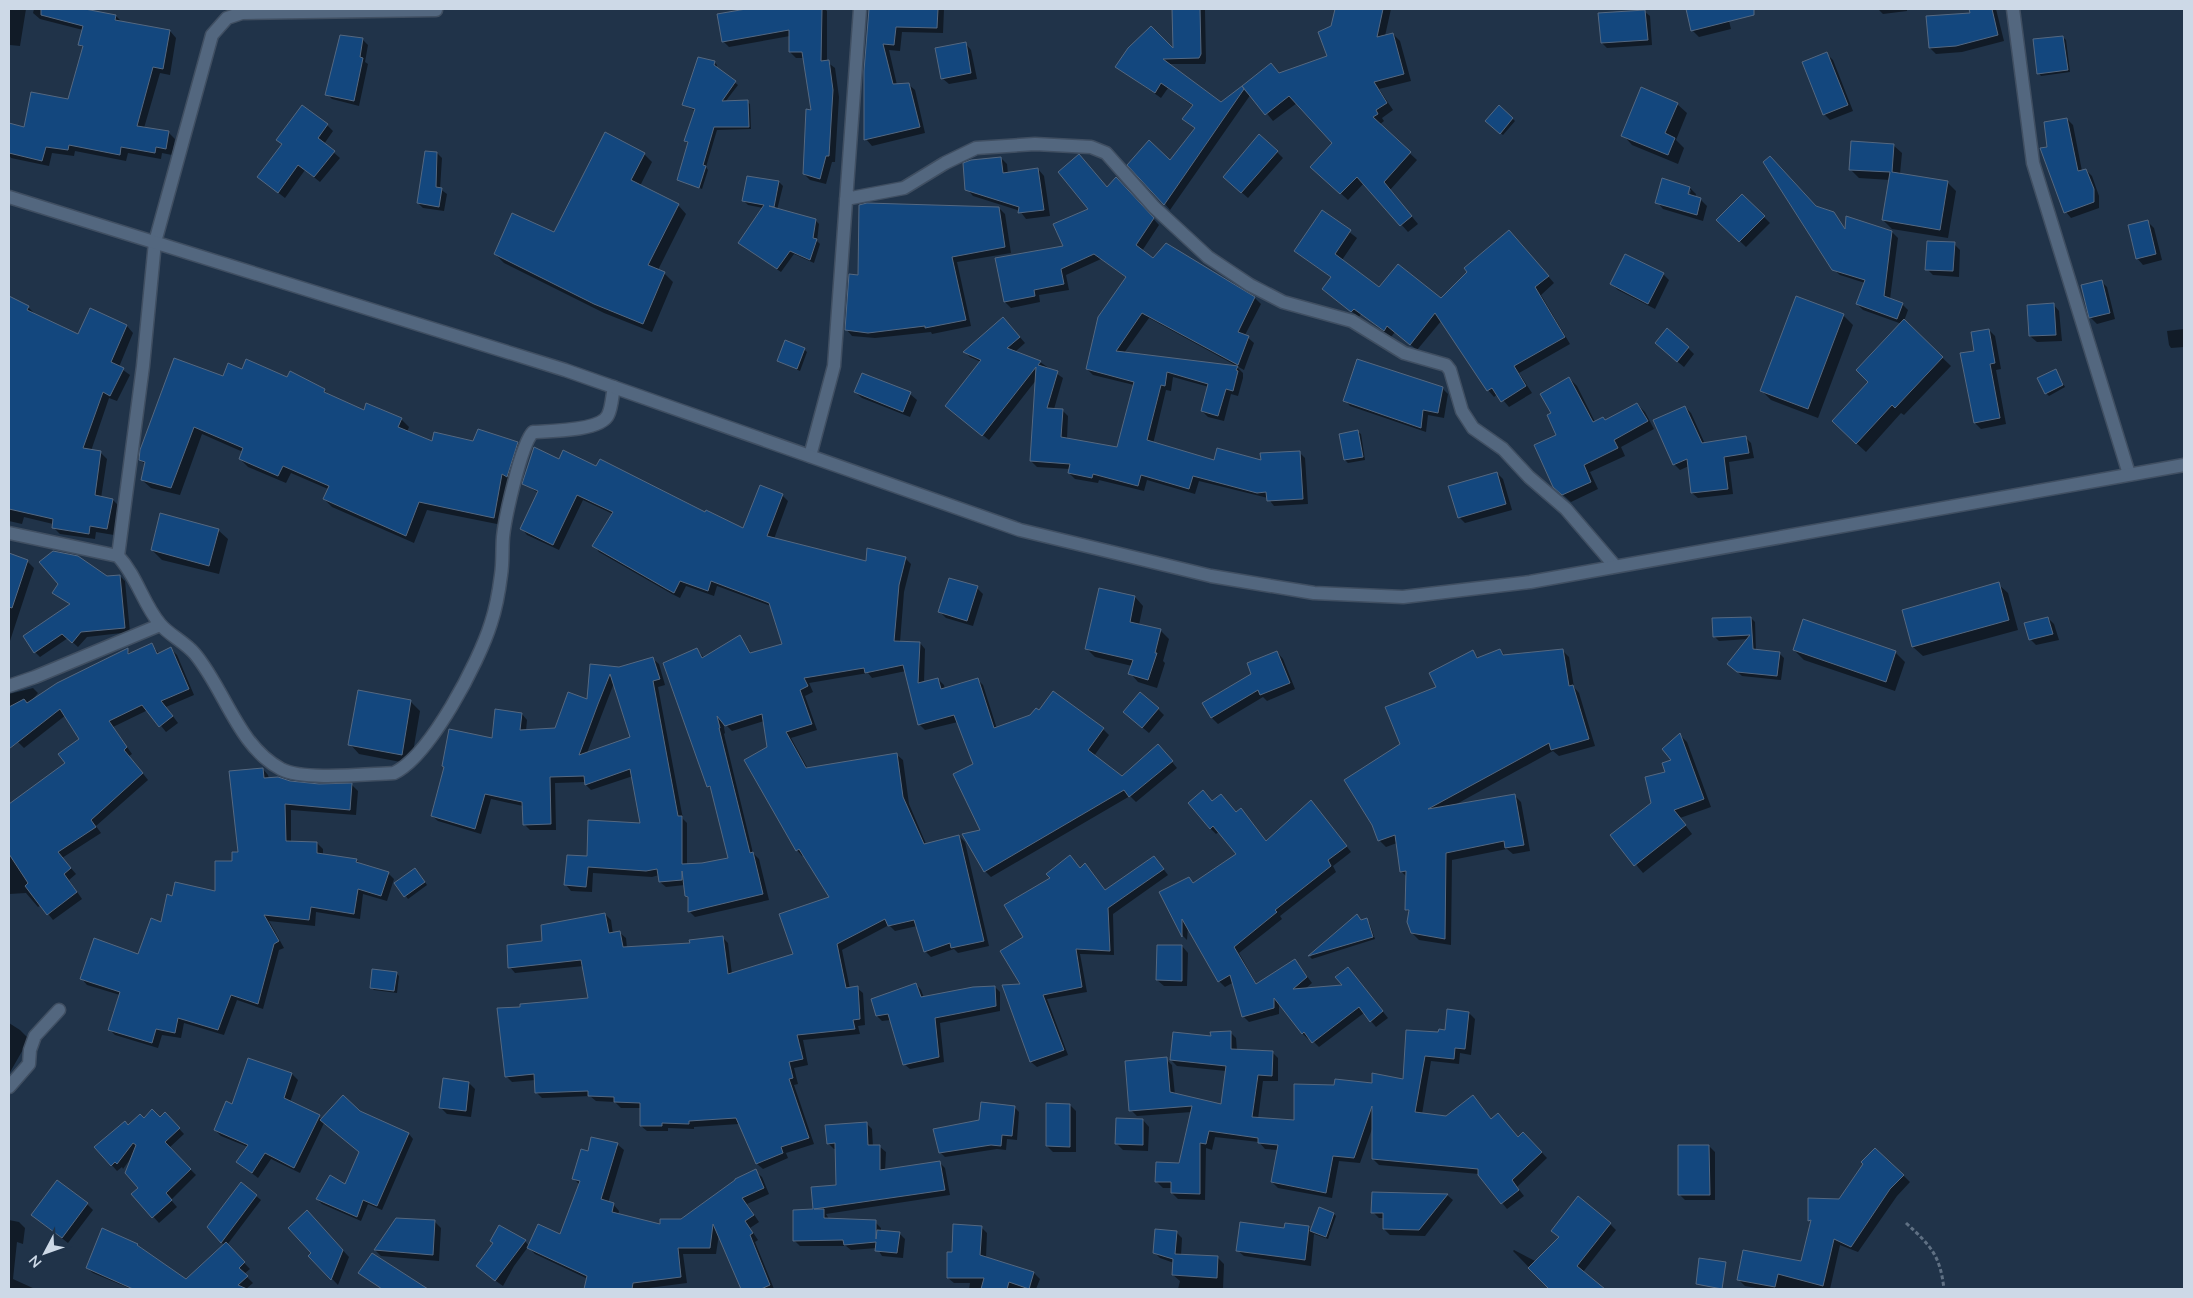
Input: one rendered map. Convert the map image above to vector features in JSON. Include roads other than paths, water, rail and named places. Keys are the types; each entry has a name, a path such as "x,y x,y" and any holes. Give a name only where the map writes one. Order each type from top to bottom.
{"street":[{"path":"810,456 834,366 860,9"},
{"path":"2013,9 2033,163 2129,474"},
{"path":"118,556 143,366 155,242 212,35 227,18 242,13 436,10"},
{"path":"846,199 904,188 945,163 976,148 1035,144 1091,147 1106,153 1161,214 1208,257 1250,285 1283,302 1352,321 1404,353 1446,365 1450,370 1462,411 1473,428 1503,449 1529,477 1566,509 1615,566"},
{"path":"9,197 614,387 1020,530 1211,576 1314,593 1403,597 1530,582 2184,465"},
{"path":"9,533 118,556 128,566 160,625 181,639 195,654 259,753 282,769 305,775 394,773 405,768 418,754 456,701 491,624 502,573 503,535 522,454 528,437 533,432 590,427 601,424 608,416 614,387"},
{"path":"9,686 160,625"},
{"path":"9,1087 29,1064 30,1050 35,1036 59,1010"}]}
